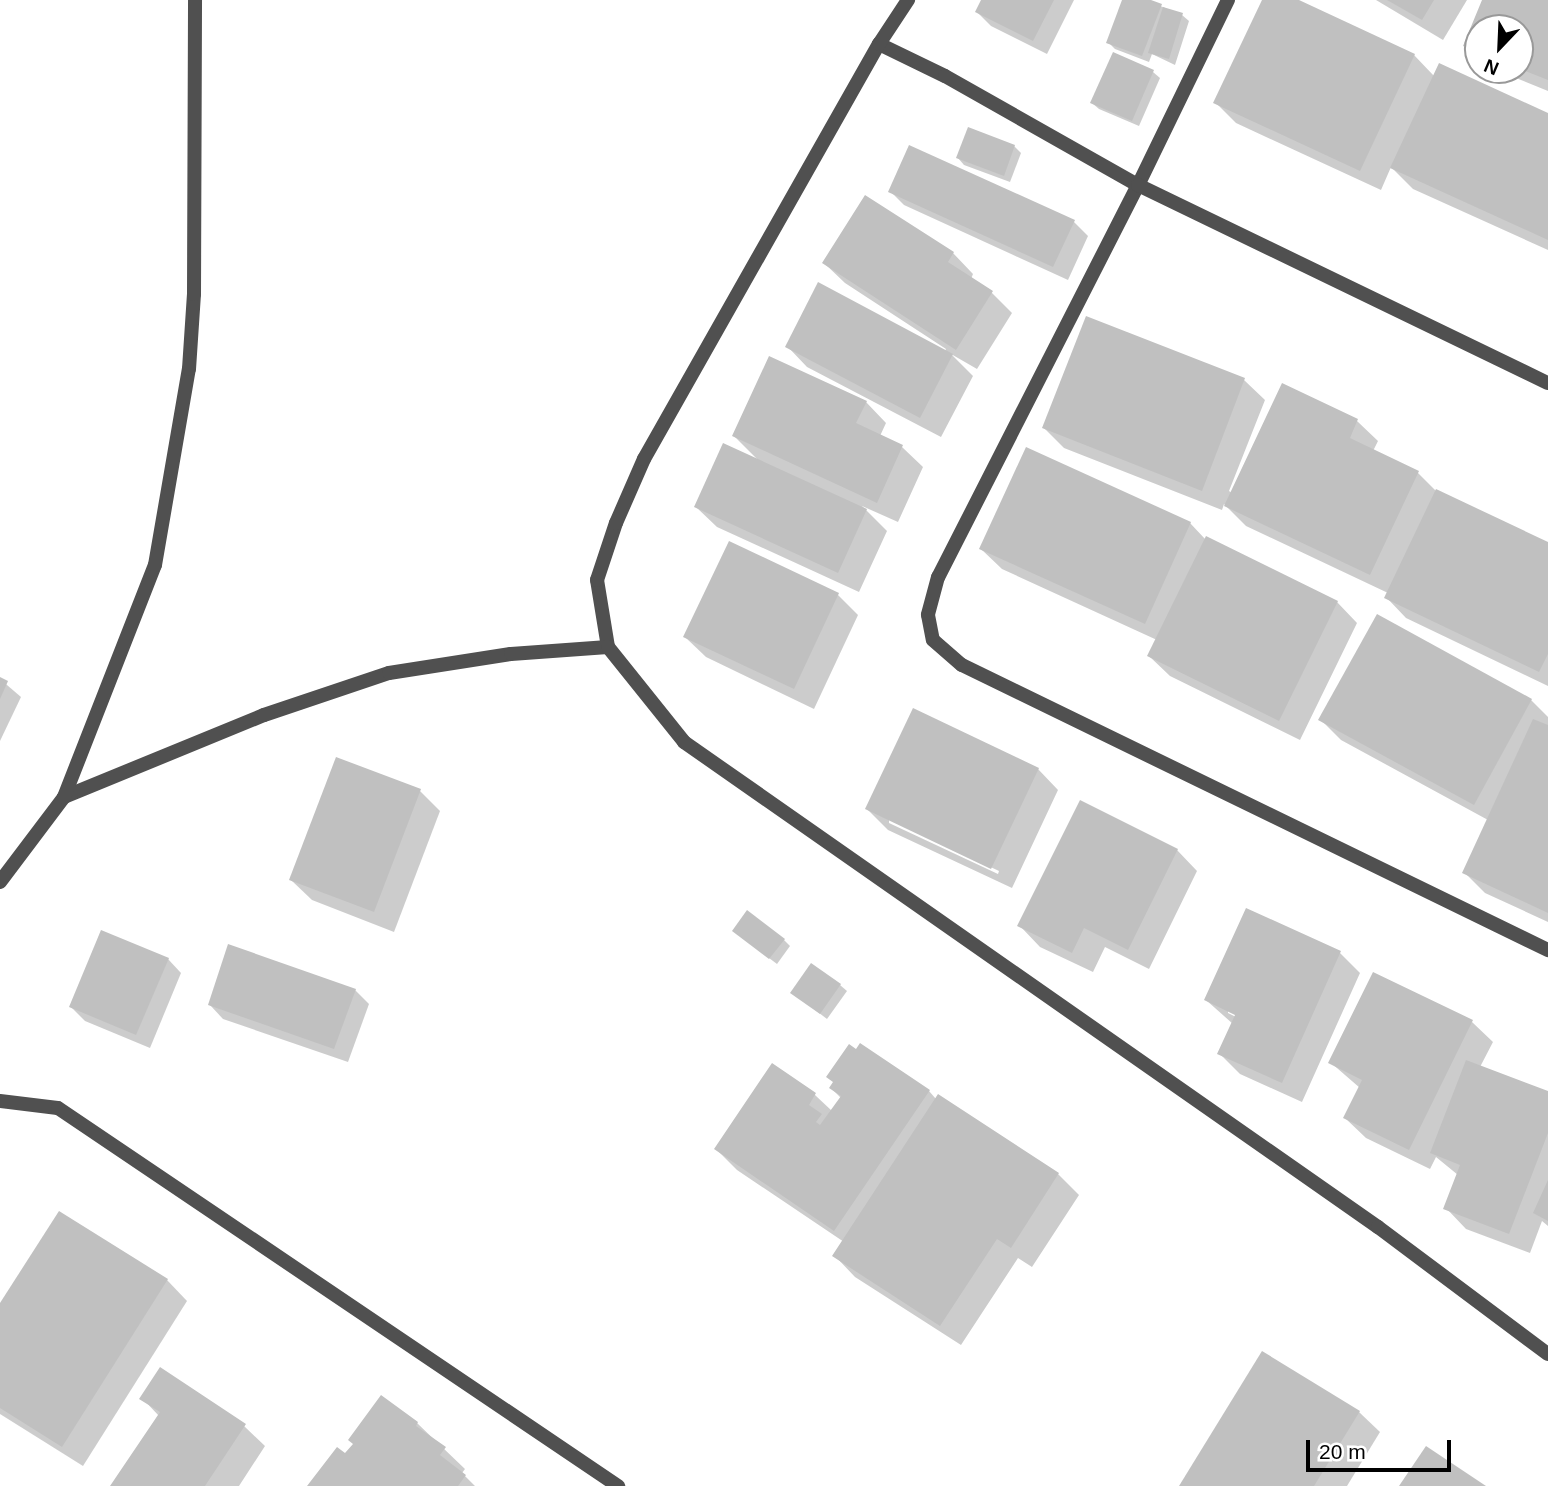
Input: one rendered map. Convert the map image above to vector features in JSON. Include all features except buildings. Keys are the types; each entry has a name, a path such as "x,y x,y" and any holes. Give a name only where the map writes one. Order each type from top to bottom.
{"street":[{"path":"0,881 64,797 155,565 189,369 194,294 195,0"},
{"path":"908,0 879,44 644,459 616,523 597,580 608,647 684,742 1378,1227 1548,1354"},
{"path":"1228,0 1138,185 938,577 928,615 933,640 962,665 1548,950"},
{"path":"879,44 945,76 1138,185 1548,383"},
{"path":"64,797 264,715 388,673 511,654 608,647"},
{"path":"0,1101 58,1108 618,1486"}]}
